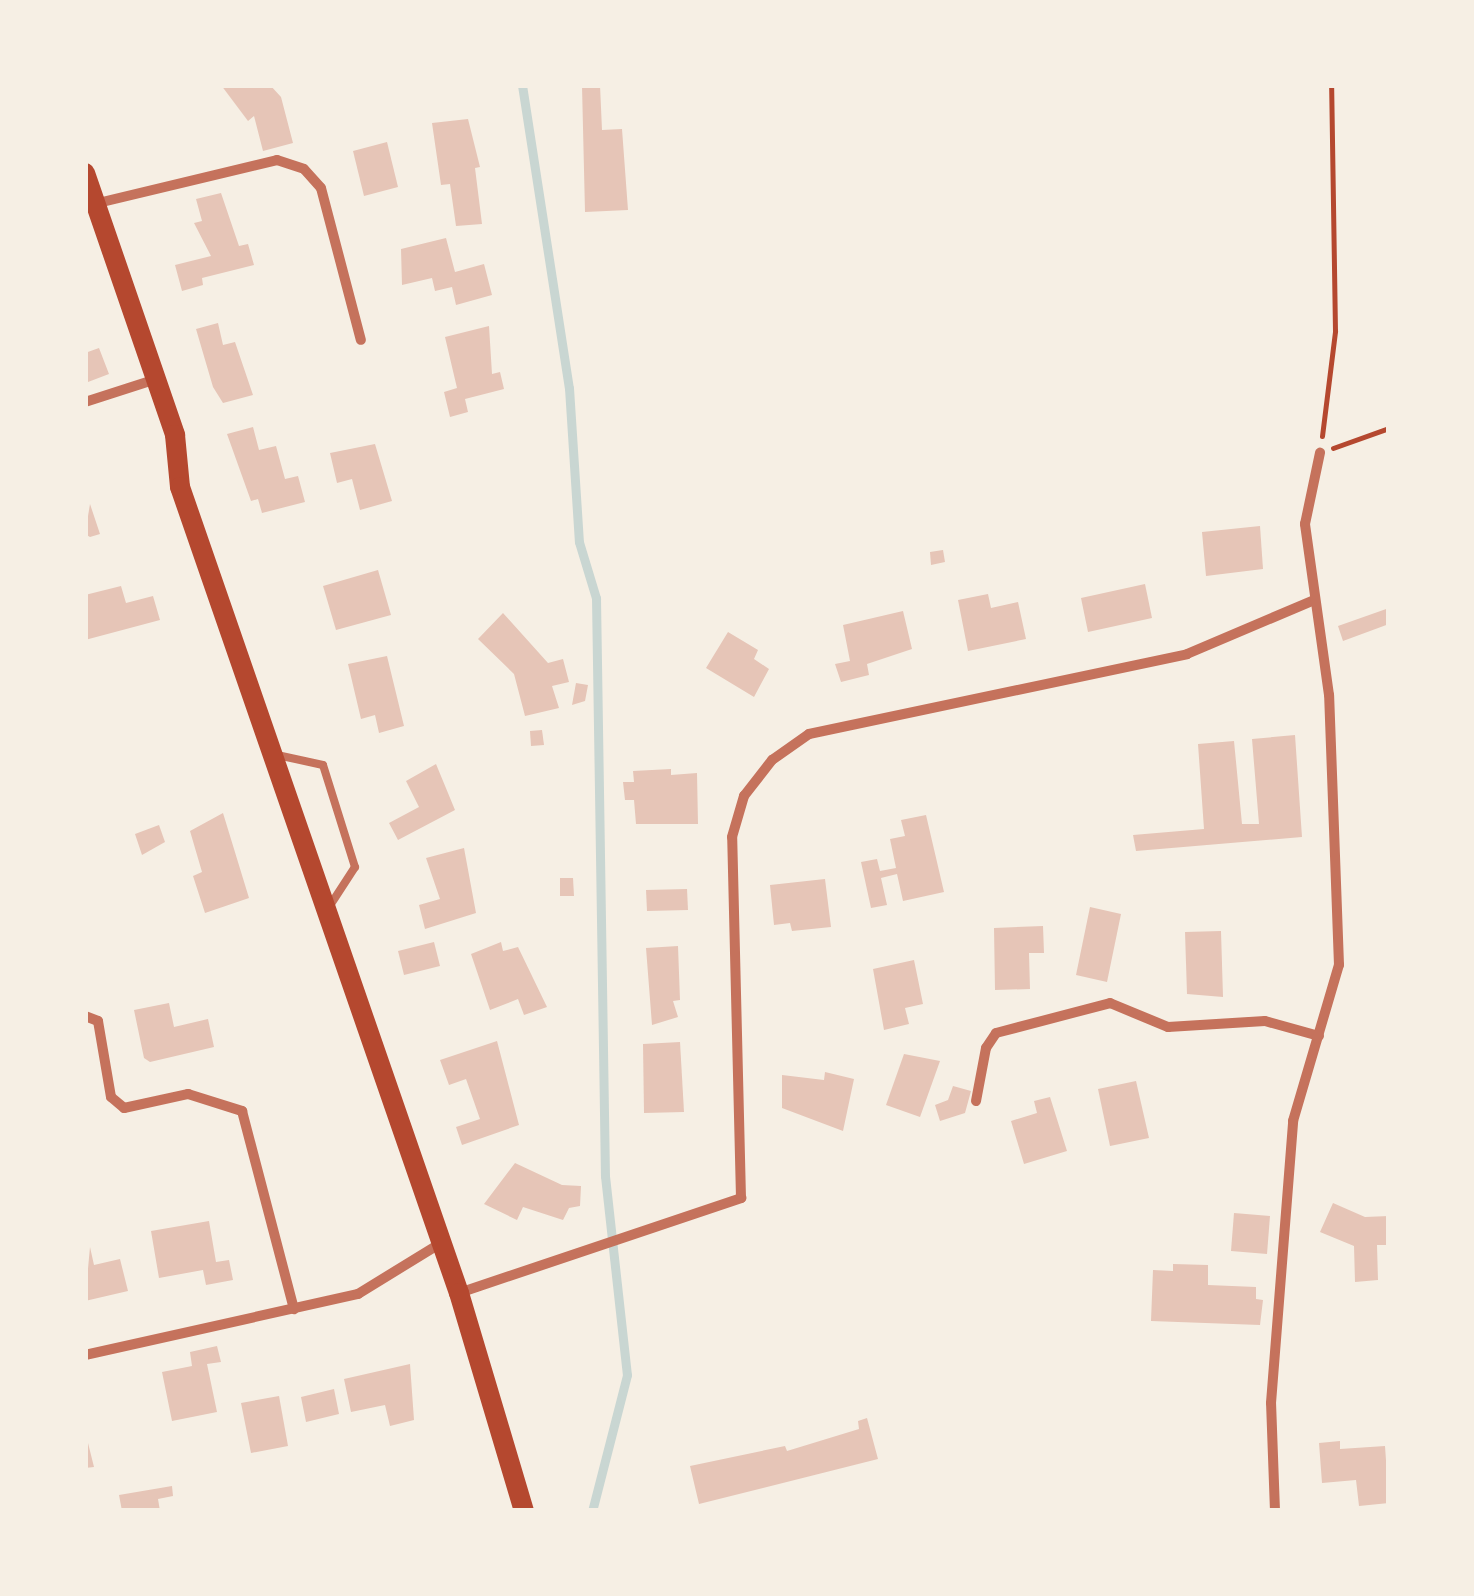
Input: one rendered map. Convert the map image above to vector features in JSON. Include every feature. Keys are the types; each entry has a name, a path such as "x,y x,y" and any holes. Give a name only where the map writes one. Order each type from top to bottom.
{"main road":[{"path":"85,173 175,434 180,487 460,1293 524,1511"}],"street":[{"path":"98,203 277,160 304,170 322,188 361,340"},
{"path":"85,402 157,379"},
{"path":"1275,1511 1271,1403 1293,1121 1339,965 1329,696 1306,524 1320,452"},
{"path":"460,1293 741,1198 732,837 744,796 772,760 809,734 1187,654 1314,600"},
{"path":"976,1101 986,1048 996,1033 1110,1003 1178,1028 1265,1021 1319,1036"},
{"path":"85,1016 98,1021 111,1097 124,1108 188,1094 242,1111 294,1308"},
{"path":"85,1355 358,1294 442,1243"}],"lane":[{"path":"275,762 323,765 356,867 326,910"}],"path":[{"path":"1331,85 1336,330 1320,452 1389,428"}],"building":[{"path":"221,85 270,85 281,97 293,143 263,151 254,116 248,121"},
{"path":"600,85 602,130 622,129 628,210 585,212 582,86"},
{"path":"468,119 480,167 475,168 482,224 456,226 450,184 441,185 432,123"},
{"path":"387,142 398,187 364,196 353,151"},
{"path":"221,193 239,246 248,244 254,265 202,278 203,285 182,291 175,265 211,256 194,223 202,221 196,199"},
{"path":"446,238 455,272 484,264 492,295 456,305 452,287 435,291 432,278 402,285 401,249"},
{"path":"218,323 223,345 235,342 253,395 223,403 213,387 196,329"},
{"path":"489,326 492,374 500,372 504,389 465,399 468,412 450,417 444,392 457,388 445,337"},
{"path":"99,348 109,374 88,382 85,392 85,353"},
{"path":"253,427 259,450 276,446 285,479 298,476 305,502 262,513 258,499 251,501 227,434"},
{"path":"375,444 392,501 360,510 352,479 337,483 330,453"},
{"path":"90,504 100,534 90,537 85,534"},
{"path":"1260,526 1263,569 1206,576 1202,532"},
{"path":"943,550 945,562 931,565 930,552"},
{"path":"378,570 391,615 336,630 323,586"},
{"path":"1145,584 1152,618 1088,632 1081,598"},
{"path":"121,586 126,603 153,596 160,620 85,640 85,595"},
{"path":"988,594 991,608 1018,602 1026,639 968,651 958,600"},
{"path":"1389,608 1389,624 1343,641 1338,626"},
{"path":"903,611 912,649 867,664 869,675 841,682 835,664 850,661 843,625"},
{"path":"503,613 548,663 563,659 569,682 552,686 559,708 525,716 514,674 478,639"},
{"path":"728,632 758,650 754,659 769,669 754,697 706,668"},
{"path":"387,656 404,726 379,733 375,715 361,719 348,664"},
{"path":"576,683 588,685 585,701 572,705"},
{"path":"542,730 544,745 531,746 530,731"},
{"path":"1295,735 1302,837 1136,851 1133,835 1204,829 1198,744 1234,741 1242,824 1259,824 1252,739"},
{"path":"436,764 455,810 398,840 389,823 419,807 406,781"},
{"path":"671,769 671,775 697,773 698,824 636,824 634,800 625,800 623,782 634,782 633,771"},
{"path":"223,813 249,898 205,913 193,876 202,872 190,831"},
{"path":"926,815 944,892 903,901 897,874 881,878 887,905 871,908 861,862 877,859 880,871 896,868 890,839 905,836 901,820"},
{"path":"159,825 165,842 142,855 135,834"},
{"path":"464,848 476,913 425,929 419,905 440,899 426,858"},
{"path":"560,878 573,878 574,896 560,896"},
{"path":"825,879 831,927 792,931 790,923 774,925 770,885"},
{"path":"687,889 688,910 647,911 646,890"},
{"path":"1090,907 1121,914 1107,982 1076,975"},
{"path":"1043,926 1044,953 1029,953 1030,989 995,990 994,928"},
{"path":"1221,931 1223,997 1187,994 1185,932"},
{"path":"434,942 440,966 404,975 398,951"},
{"path":"501,942 503,951 518,947 547,1007 524,1015 518,999 490,1010 471,954"},
{"path":"678,946 680,1000 673,1001 678,1017 652,1025 646,948"},
{"path":"914,960 923,1004 905,1008 909,1024 884,1030 873,969"},
{"path":"169,1003 174,1027 208,1019 214,1047 150,1062 144,1058 134,1010"},
{"path":"497,1041 519,1125 462,1145 456,1127 480,1119 466,1079 449,1085 440,1060"},
{"path":"680,1042 684,1112 644,1113 643,1044"},
{"path":"904,1054 940,1061 920,1117 886,1105"},
{"path":"825,1072 854,1079 843,1131 782,1108 782,1075 824,1080"},
{"path":"1136,1081 1149,1138 1110,1146 1098,1089"},
{"path":"953,1086 971,1091 965,1113 940,1121 935,1105 948,1100"},
{"path":"1050,1097 1067,1151 1024,1164 1011,1121 1037,1113 1034,1101"},
{"path":"515,1163 562,1185 581,1186 580,1206 569,1208 563,1220 523,1207 517,1220 484,1204"},
{"path":"1333,1203 1365,1217 1389,1216 1389,1245 1377,1245 1378,1280 1355,1282 1354,1246 1320,1232"},
{"path":"1234,1213 1270,1216 1267,1254 1231,1251"},
{"path":"209,1221 216,1262 229,1260 233,1280 206,1285 203,1270 159,1278 151,1231"},
{"path":"90,1247 94,1265 120,1259 128,1291 85,1301"},
{"path":"1173,1264 1208,1265 1208,1285 1256,1287 1256,1299 1263,1300 1260,1325 1151,1321 1153,1270 1173,1271"},
{"path":"217,1346 221,1362 207,1364 217,1412 172,1421 162,1372 192,1366 190,1352"},
{"path":"410,1364 414,1420 390,1426 385,1405 351,1412 344,1379"},
{"path":"334,1389 339,1414 306,1422 301,1397"},
{"path":"279,1396 288,1446 251,1453 241,1403"},
{"path":"867,1418 878,1459 699,1504 690,1466 785,1446 787,1451 859,1429 858,1421"},
{"path":"85,1431 94,1467 85,1468"},
{"path":"1340,1441 1340,1449 1385,1446 1389,1503 1359,1506 1356,1480 1322,1483 1319,1443"},
{"path":"172,1486 173,1496 158,1499 160,1511 122,1511 119,1495"}],"waterway":[{"path":"522,85 569,388 579,542 596,598 605,1176 627,1375 592,1511"}]}
